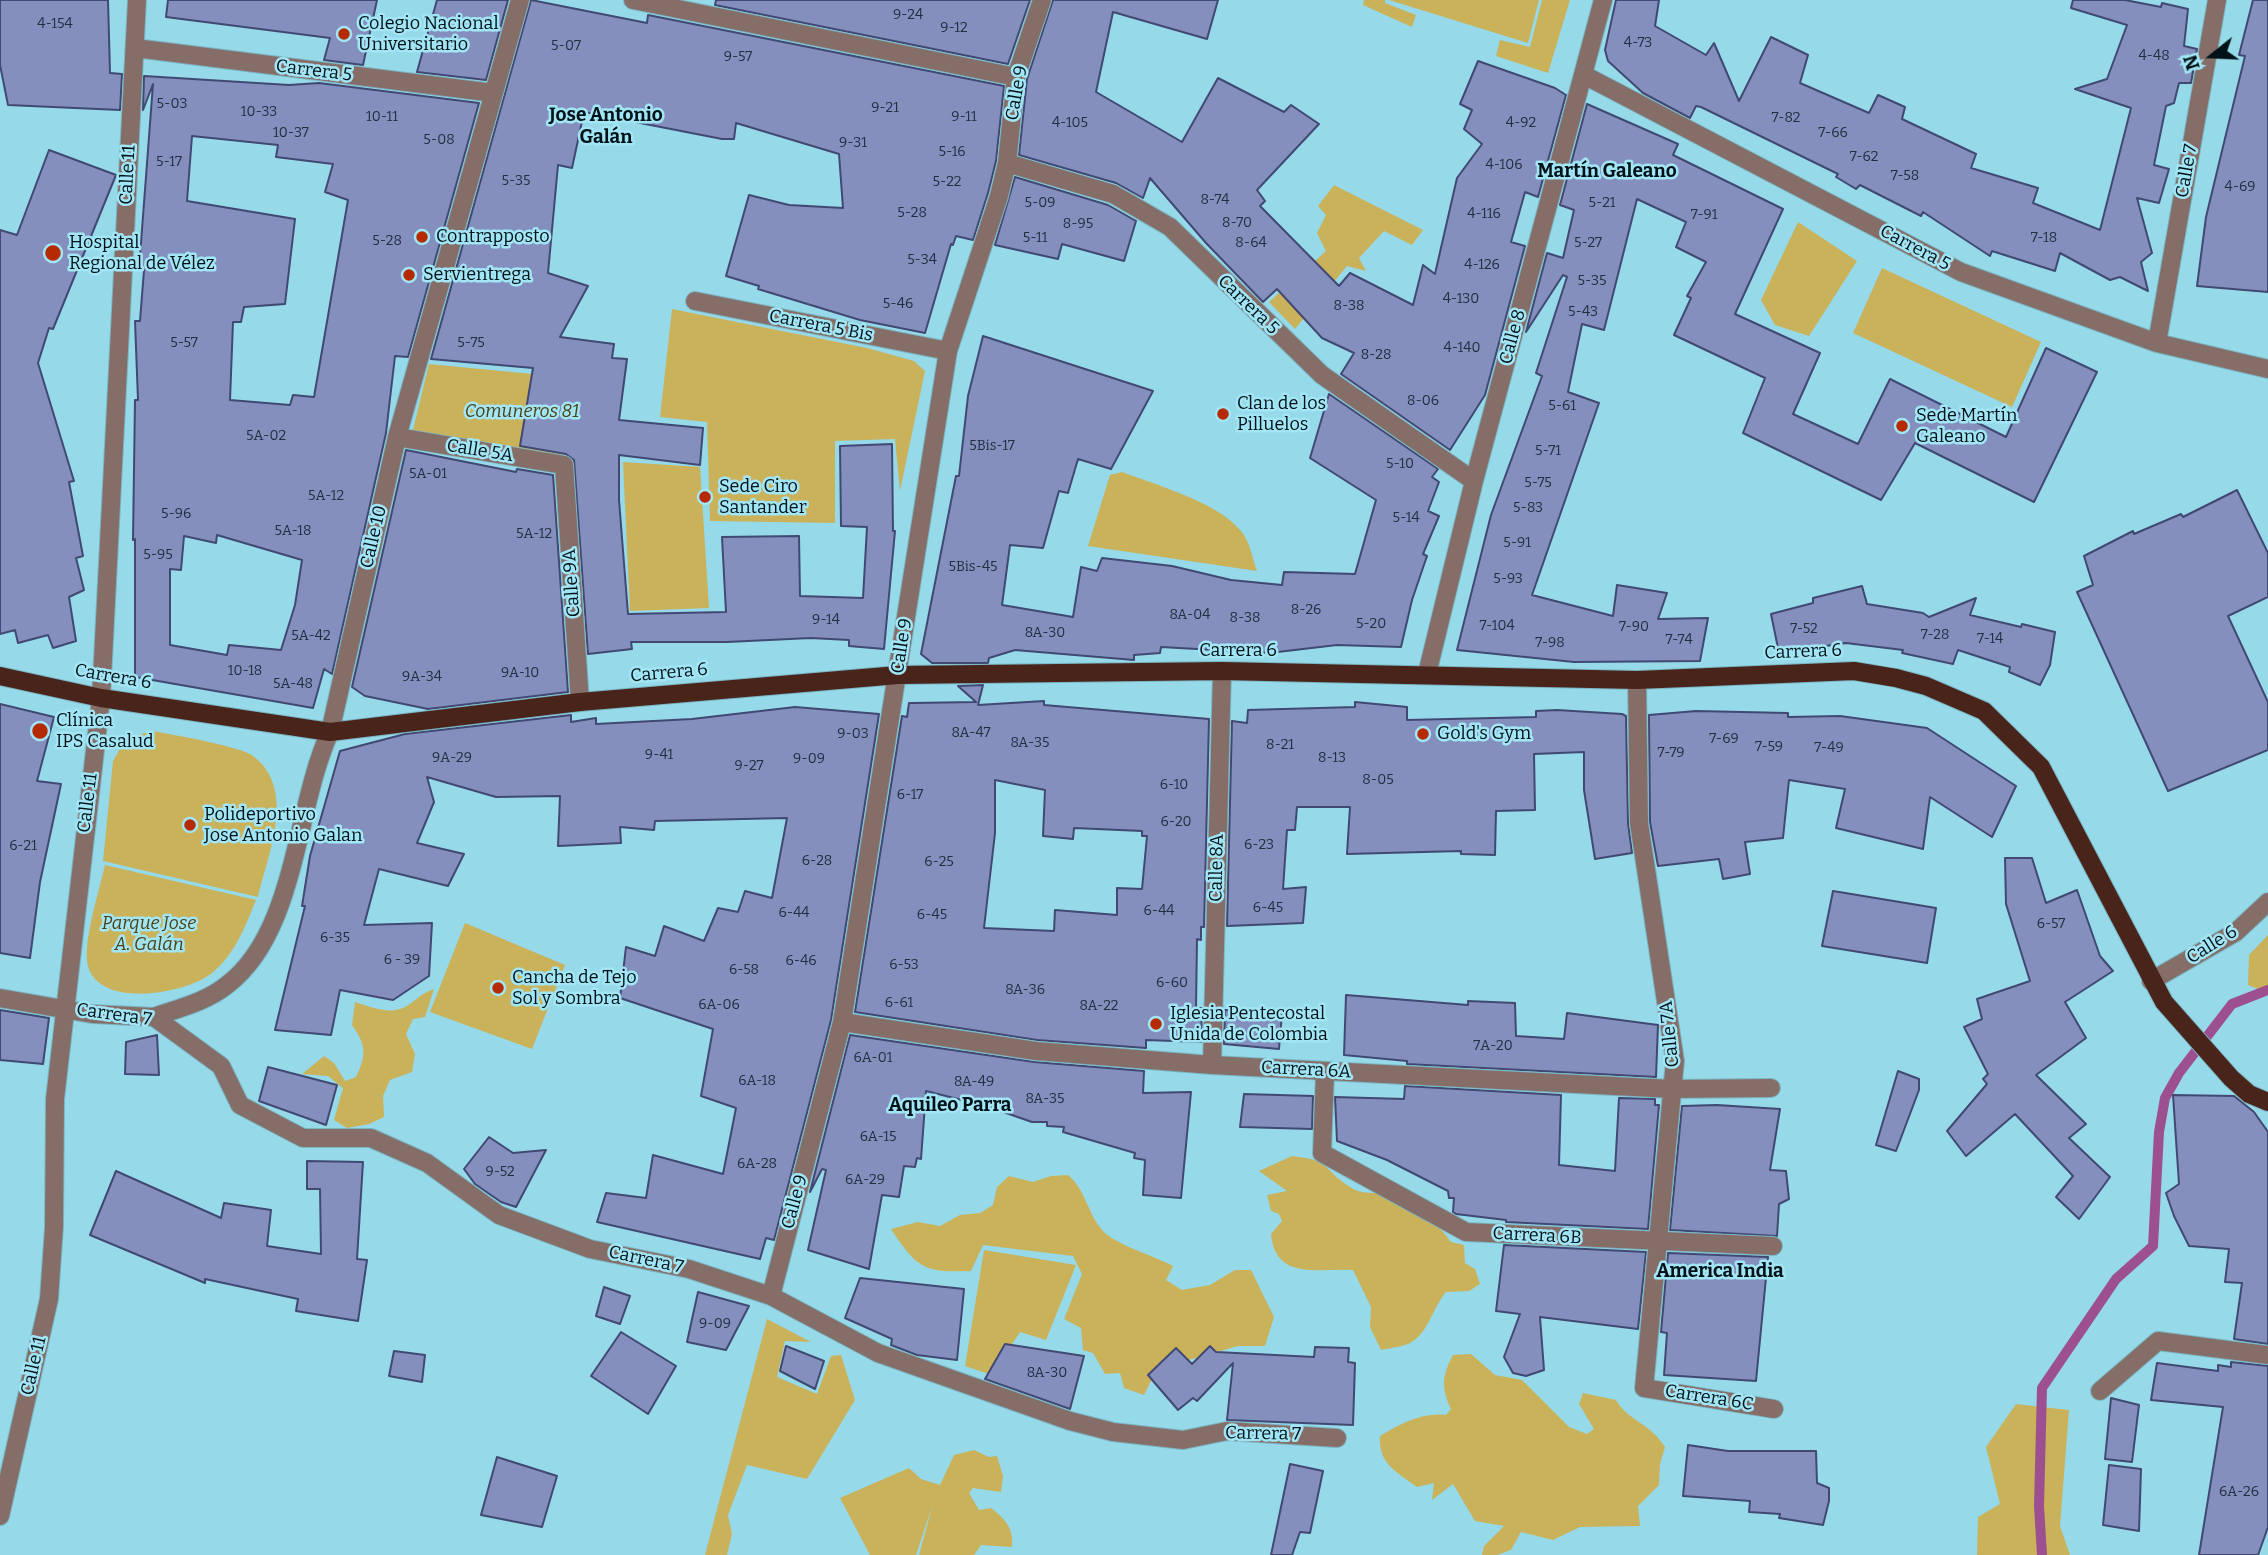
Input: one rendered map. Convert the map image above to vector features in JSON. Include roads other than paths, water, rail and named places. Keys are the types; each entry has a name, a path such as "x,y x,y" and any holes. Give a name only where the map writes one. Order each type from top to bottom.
{"main road":[{"name":"Carrera 6","path":"0,676 101,698 330,732 580,702 898,675 1222,671 1637,680 1854,671 1926,686 1984,711 2041,767 2151,981 2170,1011 2231,1078 2249,1094 2268,1102"}],"street":[{"name":"Calle 11","path":"0,1516 49,1299 54,1227 55,1099 101,698 137,0"},
{"name":"Calle 10","path":"154,1017 204,1000 229,984 251,961 282,895 317,759 330,732 397,437 520,0"},
{"path":"633,0 1016,77"},
{"name":"Calle 9","path":"771,1296 842,1022 948,351 1007,163 1016,77 1042,0"},
{"name":"Calle 8","path":"1427,674 1474,481 1603,0"},
{"name":"Calle 7","path":"2157,342 2217,0"},
{"name":"Carrera 5","path":"135,48 494,93"},
{"name":"Carrera 5","path":"1584,75 1961,272 2157,342 2268,369"},
{"name":"Carrera 5","path":"1007,163 1113,194 1170,227 1322,375 1474,481"},
{"name":"Carrera 5 Bis","path":"695,301 948,351"},
{"name":"Calle 5A","path":"397,437 564,464"},
{"name":"Calle 9A","path":"564,464 580,702"},
{"name":"Calle 8A","path":"1212,1065 1222,671"},
{"name":"Calle 7A","path":"1637,680 1639,823 1675,1061 1644,1388"},
{"name":"Calle 6","path":"2151,981 2236,932 2268,902"},
{"name":"Carrera 7","path":"0,998 121,1018 154,1017 221,1066 240,1105 303,1138 371,1138 427,1163 499,1215 590,1249 689,1269 771,1296 878,1353 1070,1421 1114,1432 1183,1440 1227,1431 1337,1438"},
{"name":"Carrera 6A","path":"842,1022 1036,1051 1212,1065 1672,1089 1771,1088"},
{"name":"Carrera 6B","path":"1325,1072 1322,1153 1466,1232 1773,1246"},
{"path":"2100,1391 2158,1341 2268,1355"},
{"name":"Carrera 6C","path":"1644,1388 1774,1409"}],"waterway":[{"path":"2042,1555 2039,1506 2042,1388 2116,1279 2153,1246 2159,1132 2165,1098 2179,1073 2232,1004 2268,990"}],"place":[{"name":"Colegio Nacional Universitario","path":"344,34"},
{"name":"Contrapposto","path":"422,237"},
{"name":"Hospital Regional de Vélez","path":"53,253"},
{"name":"Servientrega","path":"409,275"},
{"name":"Clan de los Pilluelos","path":"1223,414"},
{"name":"Sede Martín Galeano","path":"1902,426"},
{"name":"Sede Ciro Santander","path":"705,497"},
{"name":"Clínica IPS Casalud","path":"40,731"},
{"name":"Gold's Gym","path":"1423,734"},
{"name":"Polideportivo Jose Antonio Galan","path":"190,825"},
{"name":"Cancha de Tejo Sol y Sombra","path":"498,988"},
{"name":"Iglesia Pentecostal Unida de Colombia","path":"1156,1024"}],"district":[{"name":"Jose Antonio Galán","path":"606,127"},
{"name":"Martín Galeano","path":"1607,172"},
{"name":"Aquileo Parra","path":"950,1106"},
{"name":"America India","path":"1720,1272"}],"park label":[{"name":"Comuneros 81","path":"522,412"},
{"name":"Parque Jose A. Galán","path":"149,934"}]}
